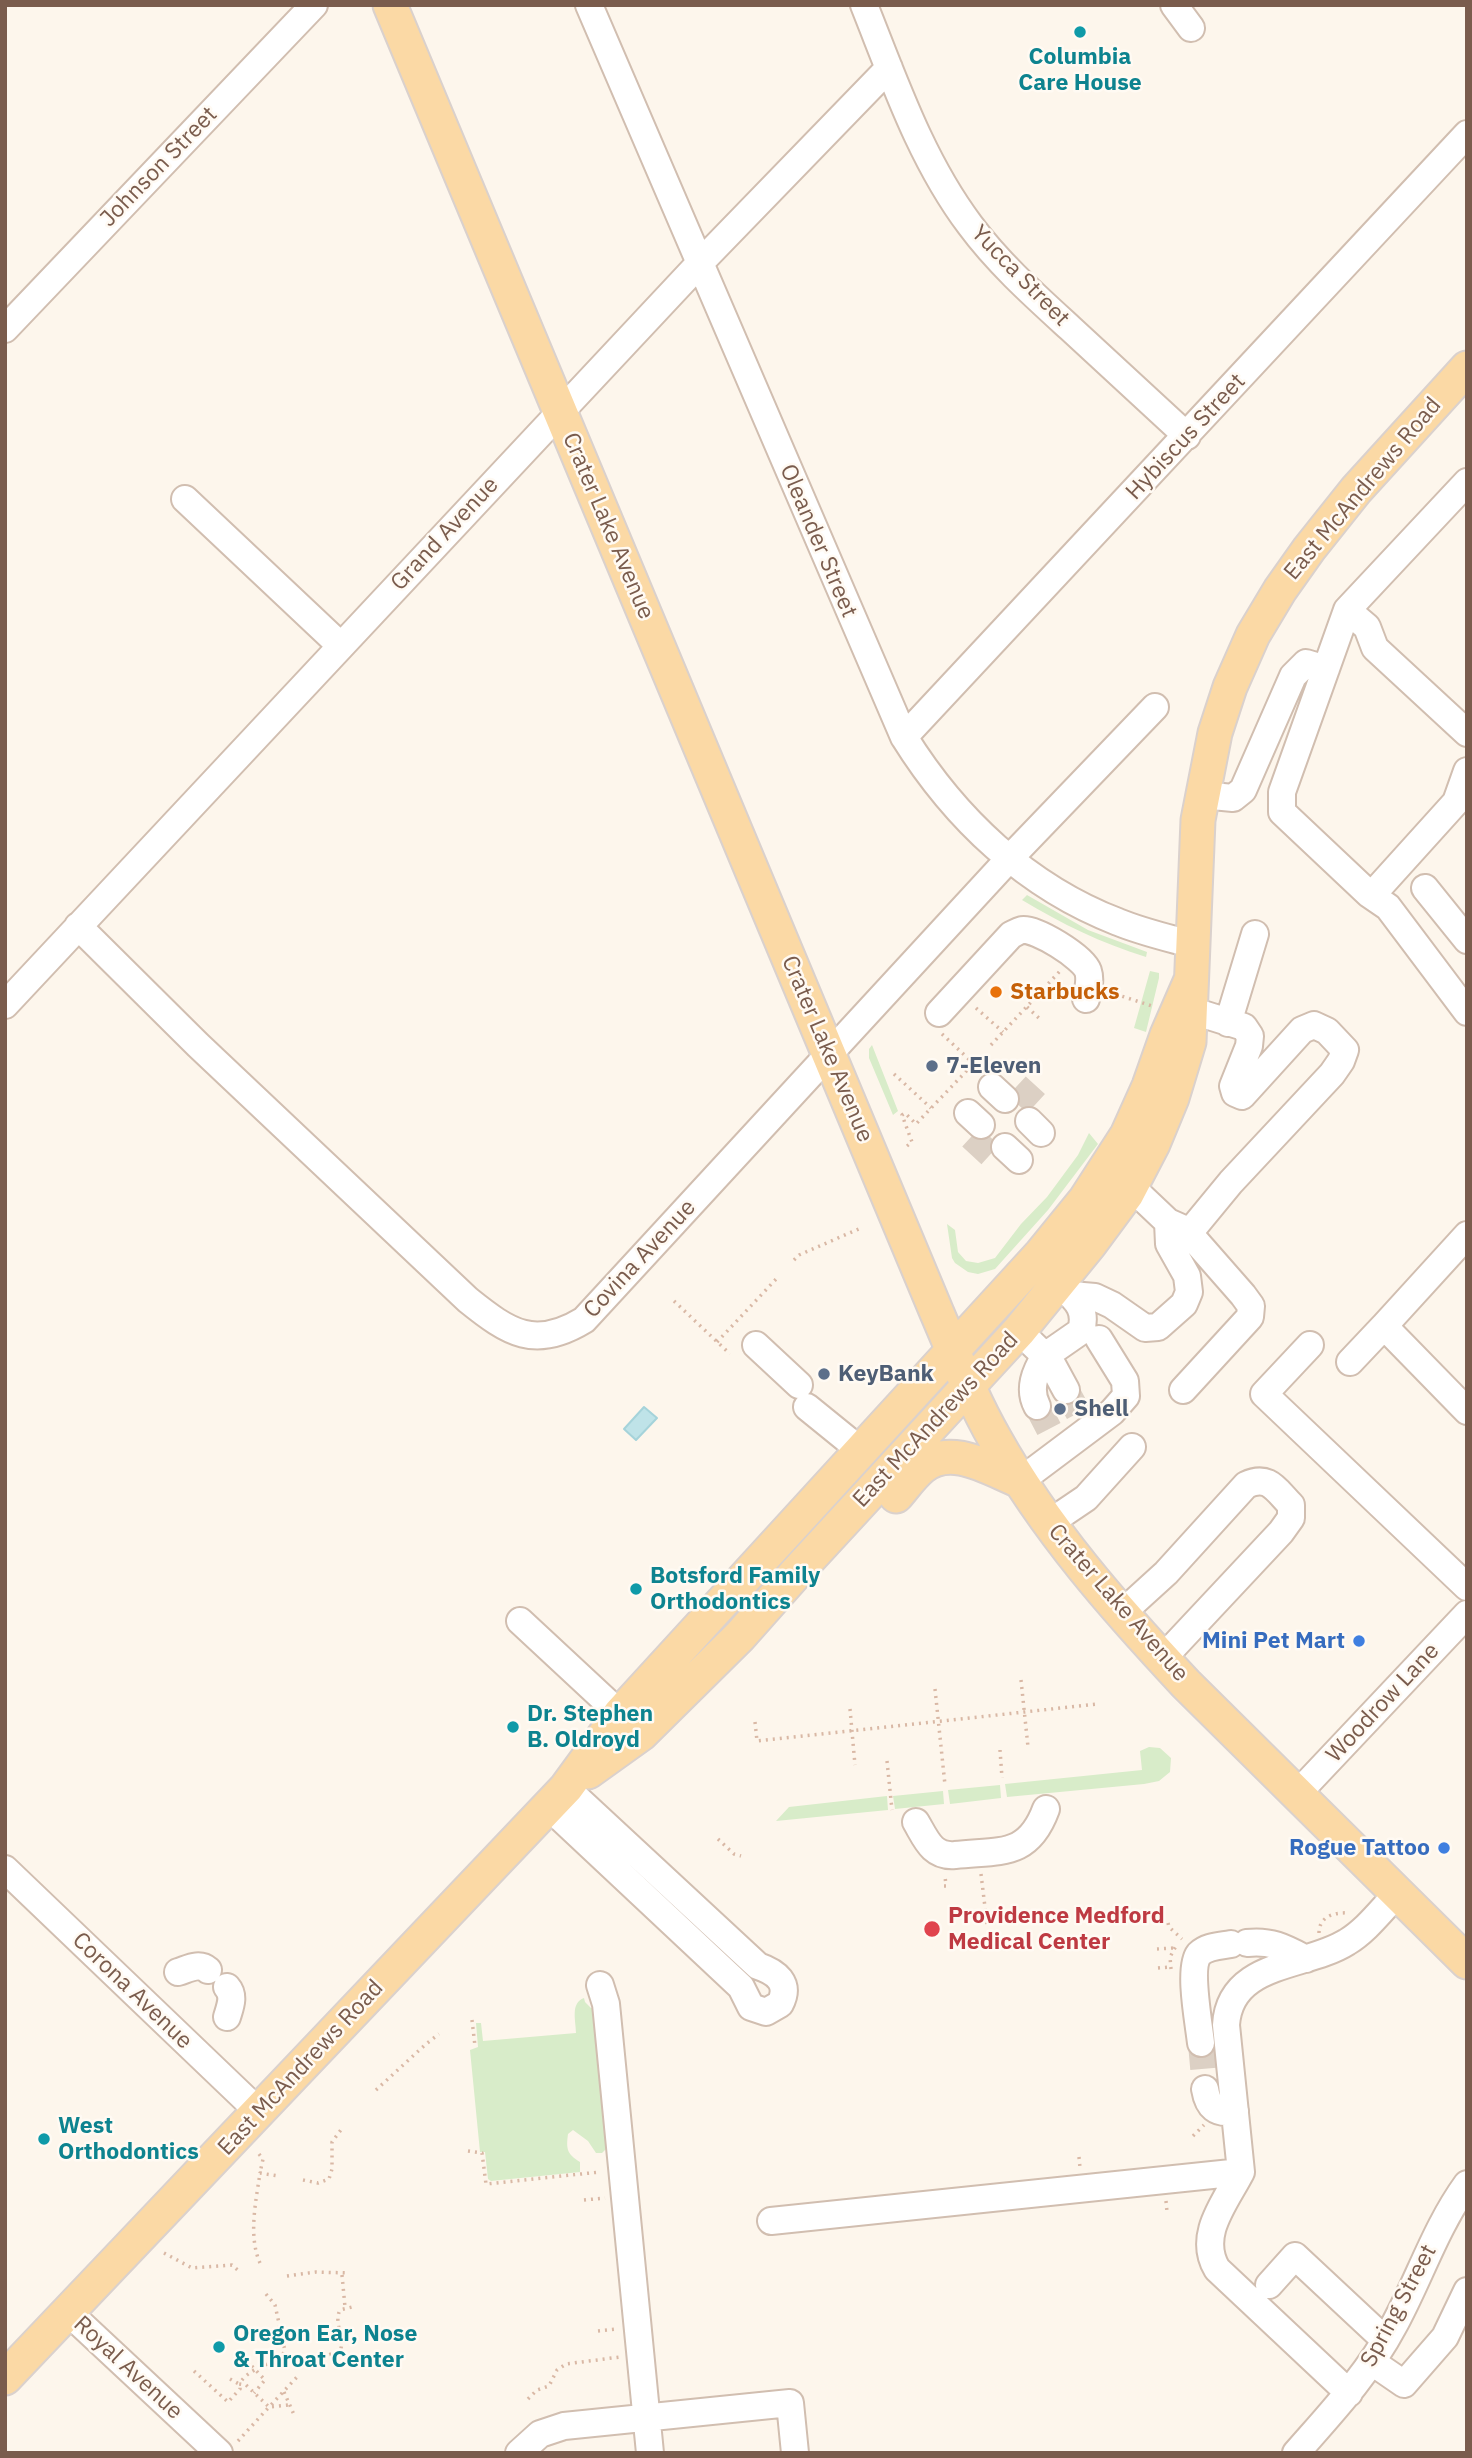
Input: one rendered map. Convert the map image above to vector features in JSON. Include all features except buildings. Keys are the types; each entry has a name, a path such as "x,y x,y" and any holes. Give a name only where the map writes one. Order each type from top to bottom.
{"main road":[{"name":"Crater Lake Avenue","path":"390,5 953,1351 995,1440 1020,1481 1080,1566 1122,1614 1467,1962"},
{"name":"East McAndrews Road","path":"557,1797 641,1734 740,1636 1019,1331 1065,1289 1131,1187 1172,1098 1189,1042 1198,820 1215,733 1230,687 1253,635 1309,549 1356,490 1467,368"},
{"name":"East McAndrews Road","path":"5,2378 557,1797 620,1714 854,1445 953,1351 1041,1254 1110,1165 1149,1086 1167,1035 1190,995"},
{"path":"795,1574 874,1520 922,1467 937,1458 949,1455 967,1459 1020,1481"}],"street":[{"name":"Johnson Street","path":"8,320 314,5"},
{"name":"Oleander Street","path":"589,5 904,737 925,771 950,801 1008,860 1051,888 1117,922 1194,945"},
{"name":"Yucca Street","path":"864,5 920,142 940,180 968,223 991,251 1187,436"},
{"path":"1174,5 1191,28"},
{"name":"Grand Avenue","path":"5,1005 560,411 889,68"},
{"name":"Hybiscus Street","path":"904,737 1467,134"},
{"path":"1462,996 1388,907 1282,812 1282,792 1347,610 1467,482"},
{"path":"185,499 341,646"},
{"path":"1347,610 1367,627 1375,648 1467,733"},
{"path":"1202,795 1233,798 1242,790 1293,676 1306,663 1326,669"},
{"name":"Covina Avenue","path":"78,926 207,1054 468,1300 503,1326 536,1336 553,1335 584,1320 1008,860 1155,707"},
{"path":"1372,895 1456,803 1467,771"},
{"path":"1425,888 1467,940"},
{"path":"937,1021 1011,935 1022,930 1033,932 1072,953 1088,970 1090,985 1098,995"},
{"path":"1228,1023 1255,934"},
{"path":"1065,1289 1112,1305 1145,1328 1158,1327 1184,1304 1189,1292 1187,1276 1169,1244 1178,1227 1231,1182 1342,1061 1345,1050 1326,1031 1314,1025 1302,1030 1242,1096 1236,1093 1233,1086 1249,1046 1250,1036 1244,1027 1228,1023 1190,995"},
{"path":"1131,1187 1178,1227 1243,1294 1251,1306 1250,1317 1183,1390"},
{"path":"1350,1362 1467,1235"},
{"path":"1043,1361 1081,1331 1085,1318 1065,1289"},
{"path":"1384,1326 1467,1411"},
{"path":"1019,1331 1043,1361 1051,1398"},
{"path":"1020,1481 1070,1432 1112,1412 1126,1396 1125,1381 1099,1339"},
{"path":"1310,1345 1264,1394 1467,1587"},
{"path":"745,1350 827,1412 854,1445"},
{"path":"1049,1523 1086,1498 1132,1447"},
{"path":"1122,1614 1166,1573 1246,1485 1256,1480 1269,1483 1291,1505 1291,1518 1281,1532 1163,1658"},
{"name":"Woodrow Lane","path":"1298,1793 1467,1614"},
{"path":"520,1622 620,1714"},
{"path":"557,1797 758,1966 778,1975 785,1990 780,2004 766,2012 751,2007 741,1987 557,1797"},
{"path":"916,1822 935,1851 945,1856 955,1855 1018,1847 1034,1836 1046,1809"},
{"name":"Corona Avenue","path":"5,1869 259,2112"},
{"path":"1224,2118 1226,2025 1230,2002 1266,1970 1306,1959 1348,1941 1398,1893"},
{"path":"1200,2043 1194,1966 1200,1954 1212,1947 1263,1941 1276,1943 1306,1959"},
{"path":"178,1972 196,1966 218,1979 231,1992 232,2001 227,2017"},
{"path":"600,1986 606,2004 650,2453"},
{"path":"1205,2089 1207,2100 1214,2110 1224,2113 1241,2172 1214,2223 1208,2242 1210,2256 1217,2269 1349,2393"},
{"path":"771,2221 1241,2172"},
{"name":"Spring Street","path":"1296,2453 1349,2393 1378,2351 1442,2226 1467,2184"},
{"path":"1269,2285 1295,2256 1404,2384 1445,2337 1467,2291"},
{"name":"Royal Avenue","path":"68,2312 229,2447"},
{"path":"519,2453 530,2441 552,2428 790,2403 795,2453"}],"path":[{"path":"991,1045 1064,966"},
{"path":"1098,995 1157,1008"},
{"path":"973,1005 1003,1032"},
{"path":"1027,1007 1041,1020"},
{"path":"907,1146 912,1142 902,1115 905,1113 916,1124 974,1063 937,1021"},
{"path":"894,1074 932,1108"},
{"path":"794,1259 861,1228"},
{"path":"717,1342 779,1276"},
{"path":"674,1301 717,1342 745,1350"},
{"path":"1021,1680 1028,1747"},
{"path":"935,1689 946,1784"},
{"path":"755,1722 757,1741 1098,1704"},
{"path":"850,1709 855,1765"},
{"path":"1000,1750 1002,1778"},
{"path":"887,1761 892,1811"},
{"path":"718,1839 734,1854 741,1856"},
{"path":"981,1869 986,1924"},
{"path":"944,1886 945,1878"},
{"path":"1168,1923 1182,1939"},
{"path":"1157,1950 1173,1948"},
{"path":"1158,1968 1170,1967"},
{"path":"472,2020 475,2046"},
{"path":"376,2090 439,2034"},
{"path":"1193,2136 1200,2132 1205,2121 1224,2118"},
{"path":"303,2180 318,2183 329,2179 332,2169 332,2142 343,2127"},
{"path":"468,2151 482,2153 486,2184 608,2171"},
{"path":"259,2154 263,2159 254,2221 255,2250 260,2263"},
{"path":"1079,2157 1081,2177"},
{"path":"260,2173 278,2176"},
{"path":"584,2200 610,2197"},
{"path":"164,2253 192,2267 232,2265 241,2273"},
{"path":"288,2276 316,2272 349,2273"},
{"path":"342,2274 345,2307"},
{"path":"194,2371 228,2402 255,2368 284,2356 285,2346 275,2305 266,2294"},
{"path":"316,2359 340,2351 343,2344 336,2318 340,2310 352,2307"},
{"path":"598,2331 623,2328"},
{"path":"528,2399 537,2390 548,2386 557,2370 565,2364 626,2357"},
{"path":"247,2361 265,2381 254,2393"},
{"path":"229,2447 297,2377"},
{"path":"230,2379 246,2385 269,2407 289,2405"},
{"path":"284,2392 295,2417"}],"green space":[{"path":"1027,895 1088,930 1147,952 1146,957 1098,939 1052,917 1022,900"},
{"path":"1150,971 1159,973 1159,978 1146,1032 1134,1028"},
{"path":"872,1045 898,1111 893,1115 869,1058"},
{"path":"1089,1133 1098,1144 1048,1210 995,1269 978,1274 968,1272 955,1263 947,1224 955,1230 958,1252 966,1261 978,1263 995,1258 1021,1224 1047,1197 1078,1155"},
{"path":"1149,1747 1160,1748 1171,1758 1170,1772 1159,1781 1007,1797 1005,1784 1142,1770 1140,1751"},
{"path":"1000,1785 1001,1798 950,1804 948,1790"},
{"path":"943,1791 944,1804 895,1809 893,1796"},
{"path":"887,1796 888,1810 776,1821 789,1807"},
{"path":"584,1998 591,2008 596,2008 610,2148 596,2153 588,2141 573,2130 568,2134 567,2147 570,2154 580,2162 580,2172 491,2181 488,2179 485,2152 480,2152 470,2050 478,2047 476,2023 481,2023 483,2041 576,2033 575,2008"}],"water":[{"path":"644,1407 657,1418 636,1440 624,1429"}],"tunnel":[{"path":"1017,1086 1041,1108"},
{"path":"971,1137 994,1158"},
{"path":"1066,1390 1079,1414"},
{"path":"1037,1406 1050,1431"},
{"path":"1201,2043 1205,2089"}],"place":[{"name":"Columbia Care House","path":"1080,32"},
{"name":"Starbucks","path":"996,992"},
{"name":"7-Eleven","path":"932,1066"},
{"name":"KeyBank","path":"824,1374"},
{"name":"Shell","path":"1060,1409"},
{"name":"Botsford Family Orthodontics","path":"636,1589"},
{"name":"Mini Pet Mart","path":"1359,1641"},
{"name":"Dr. Stephen B. Oldroyd","path":"513,1727"},
{"name":"Rogue Tattoo","path":"1444,1848"},
{"name":"Providence Medford Medical Center","path":"932,1929"},
{"name":"West Orthodontics","path":"44,2139"},
{"name":"Oregon Ear, Nose & Throat Center","path":"219,2347"}]}
